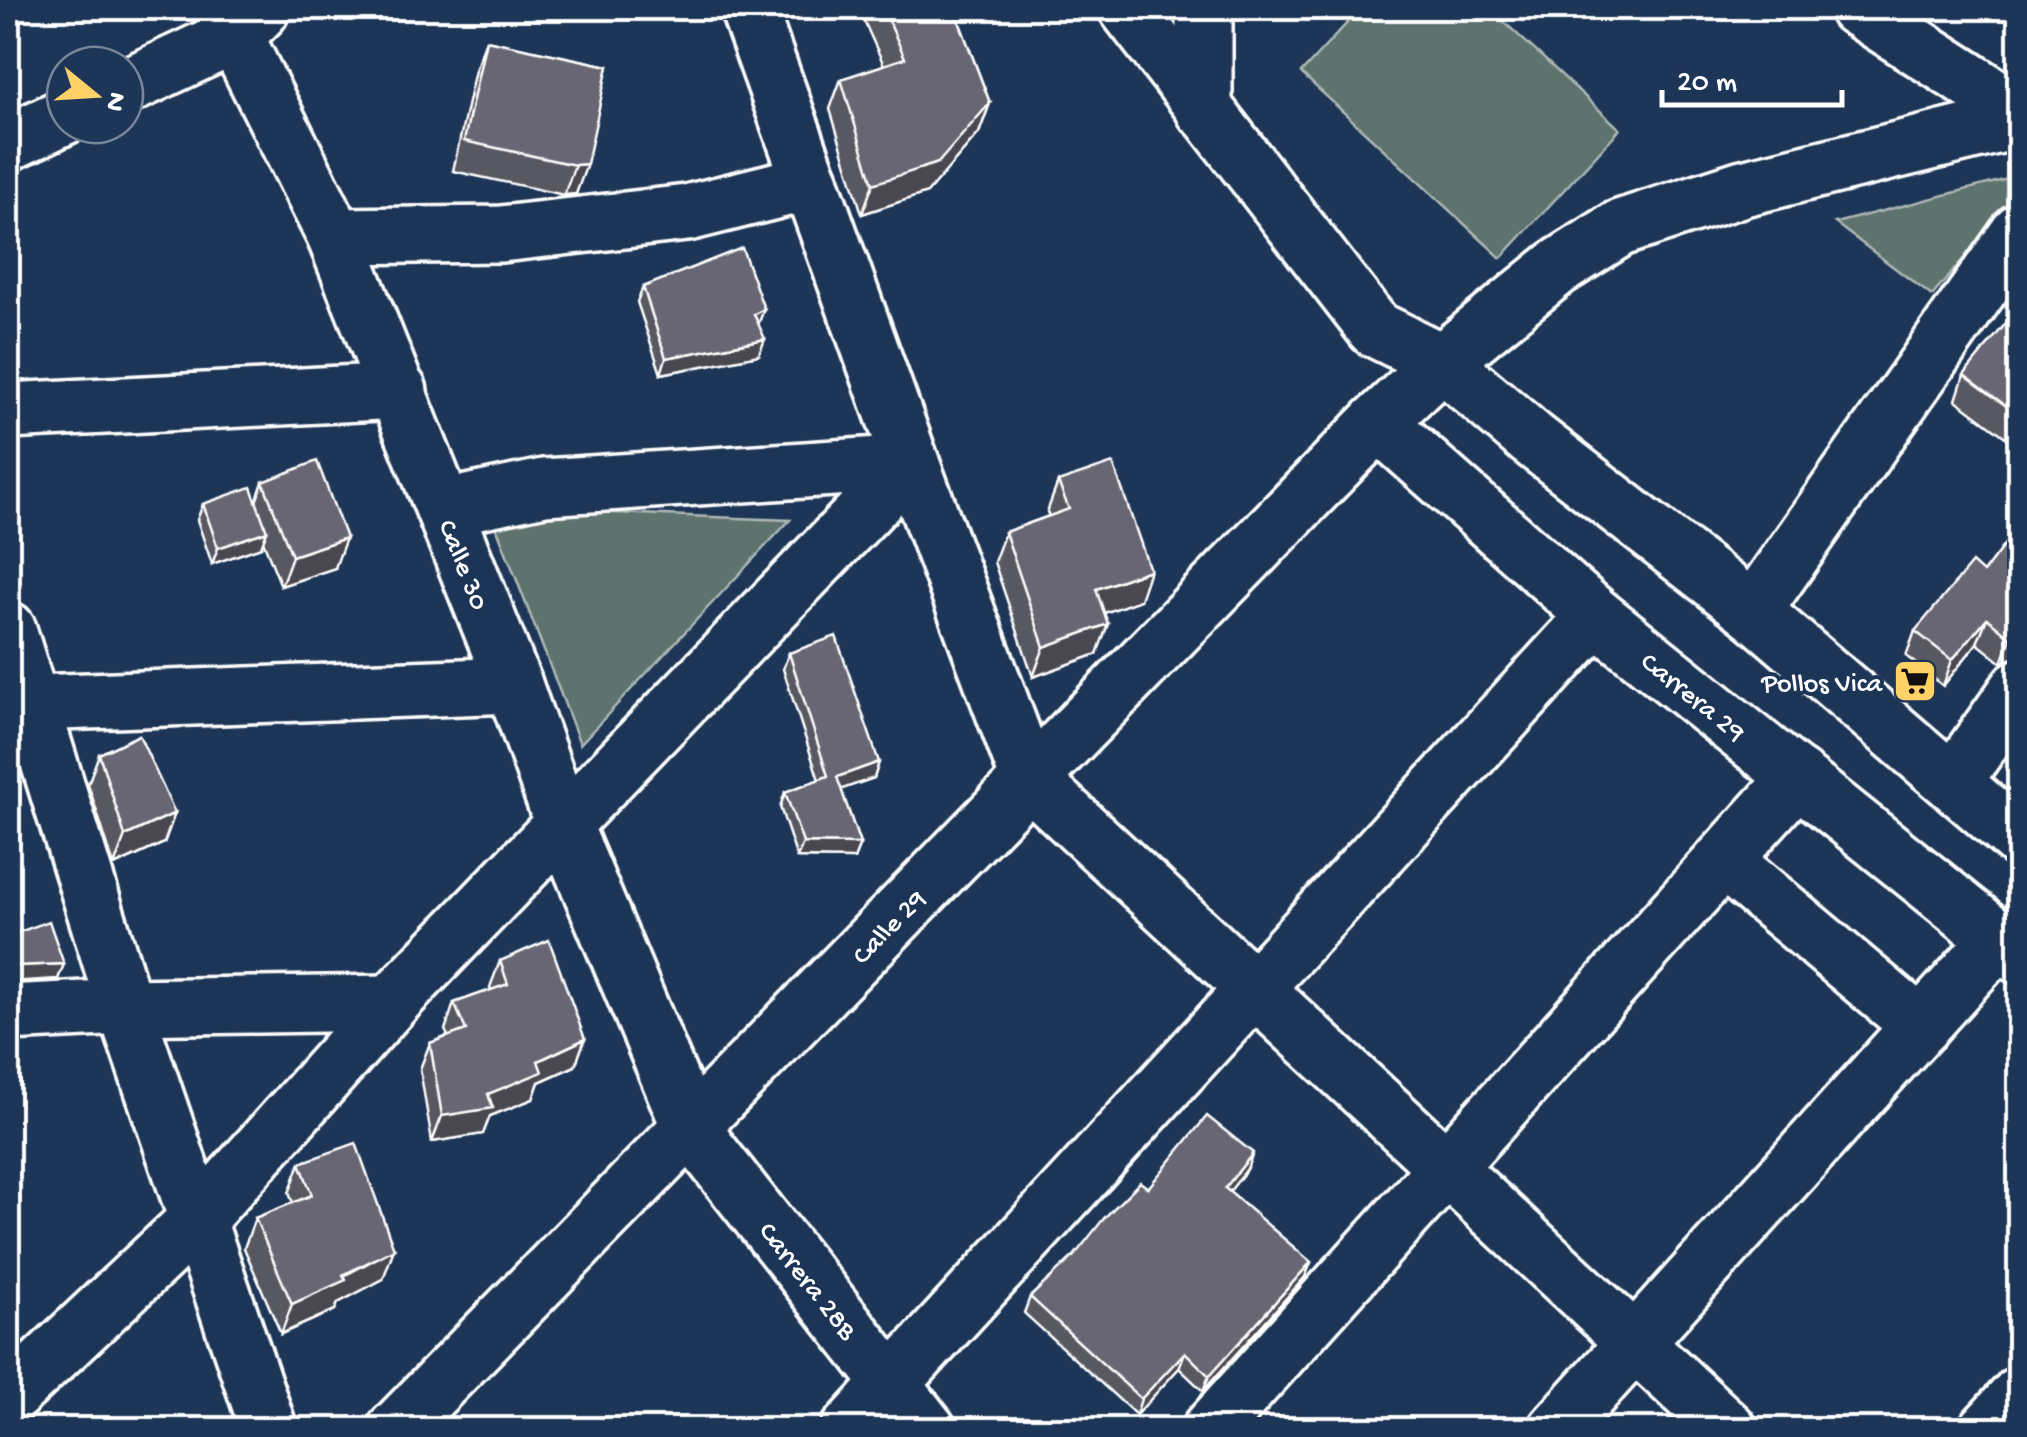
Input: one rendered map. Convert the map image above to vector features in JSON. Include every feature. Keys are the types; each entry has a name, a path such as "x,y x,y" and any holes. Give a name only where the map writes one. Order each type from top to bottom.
{"street":[{"path":"748,8 1029,779 1728,1430"},
{"path":"1127,8 1375,329 1442,362 1532,439 1753,611 2020,840"},
{"path":"1204,8 1204,110"},
{"path":"1857,8 2020,117"},
{"path":"145,75 240,17"},
{"name":"Calle 30","path":"240,17 399,392 514,685 562,821 690,1127"},
{"name":"Calle 29","path":"395,1430 1378,422 1442,362 1557,268 1620,228 1742,188 2020,117"},
{"path":"8,143 45,125"},
{"path":"334,236 502,234 557,228 687,213 810,182"},
{"path":"1753,611 2020,231"},
{"path":"1375,329 1378,422"},
{"path":"8,411 399,392"},
{"name":"Carrera 29","path":"1378,422 1596,616 2009,947"},
{"path":"444,508 544,487 911,462"},
{"path":"8,1398 198,1220 390,1002 911,462"},
{"path":"849,1430 1596,616"},
{"path":"8,630 20,703 269,1430"},
{"path":"20,703 514,685"},
{"path":"1953,782 2020,687"},
{"path":"1210,1430 1798,777"},
{"path":"1723,860 1922,1026"},
{"path":"1556,1430 1922,1026 2009,947"},
{"path":"8,1013 390,1002"},
{"name":"Carrera 28B","path":"690,1127 928,1430"},
{"path":"1987,1430 2020,1394"}],"green space":[{"path":"1361,8 1489,8 1620,129 1501,258 1301,73"},
{"path":"2019,176 2019,193 1932,296 1835,223"},
{"path":"489,508 790,520 580,744"}],"building":[{"path":"883,8 954,8 990,103 938,163 873,184 841,79 905,58"},
{"path":"486,40 608,66 587,164 575,165 464,141"},
{"path":"742,248 764,309 754,314 765,339 666,358 643,287"},
{"path":"2020,306 2020,416 1964,375"},
{"path":"317,461 346,538 292,556 263,482"},
{"path":"1113,463 1150,570 1096,589 1108,624 1044,647 1005,532 1069,509 1058,482"},
{"path":"251,487 267,531 218,548 203,504"},
{"path":"2020,524 2020,634 2011,638 1987,618 1952,660 1915,631 1972,563 1983,573"},
{"path":"836,636 879,762 837,777 860,844 803,843 785,792 828,776 789,653"},
{"path":"139,735 175,813 125,836 99,754"},
{"path":"49,921 64,964 15,966 8,936"},
{"path":"549,940 585,1039 538,1061 542,1072 488,1094 493,1108 442,1116 430,1043 466,1030 454,1003 508,984 500,961"},
{"path":"1207,1116 1253,1153 1225,1188 1311,1262 1209,1376 1185,1352 1141,1399 1030,1297 1074,1256 1140,1182 1148,1188"},
{"path":"356,1143 394,1249 343,1275 346,1280 292,1304 255,1218 312,1195 300,1163"}],"place":[{"name":"Pollos Vica","path":"1915,681"}]}
